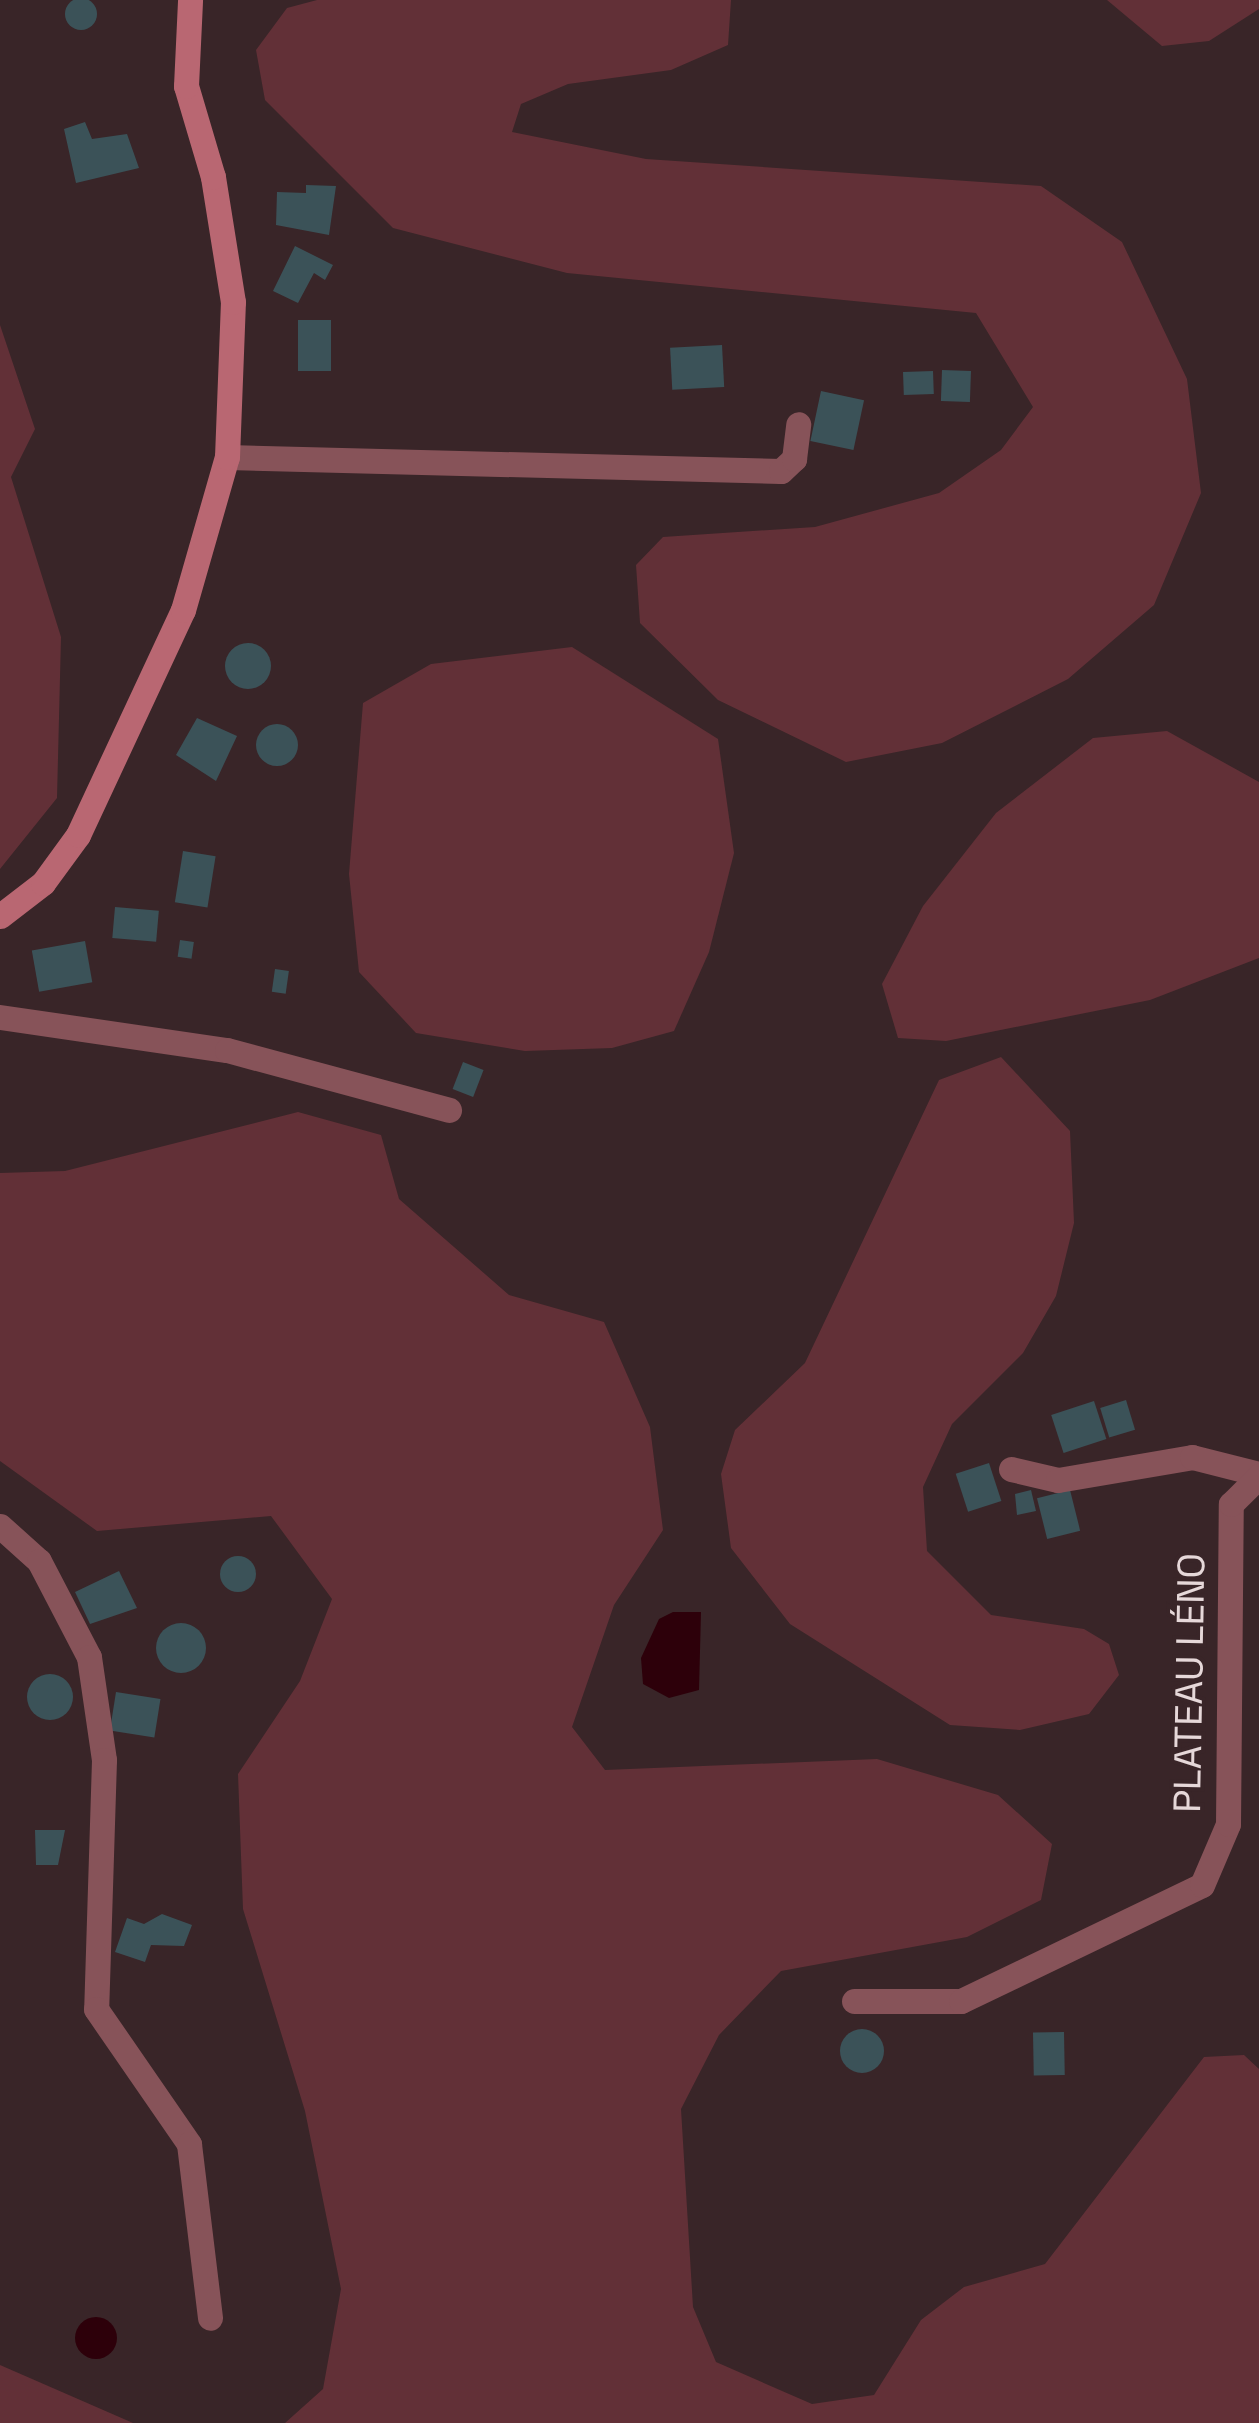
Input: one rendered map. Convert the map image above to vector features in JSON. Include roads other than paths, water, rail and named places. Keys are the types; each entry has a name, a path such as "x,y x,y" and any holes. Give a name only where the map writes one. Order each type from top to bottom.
{"main road":[{"path":"0,916 43,883 78,835 184,610 227,457 233,302 213,177 186,86 190,0"}],"street":[{"path":"227,457 781,472 794,459 798,424"},
{"path":"0,1016 226,1050 449,1110"},
{"path":"1010,1469 1058,1480 1192,1458 1259,1475"},
{"name":"PLATEAU LÉNO","path":"854,2000 962,2001 1202,1885 1228,1824 1231,1504 1259,1475"},
{"path":"0,1526 39,1561 89,1657 104,1760 96,2009 188,2144 210,2318"}]}
